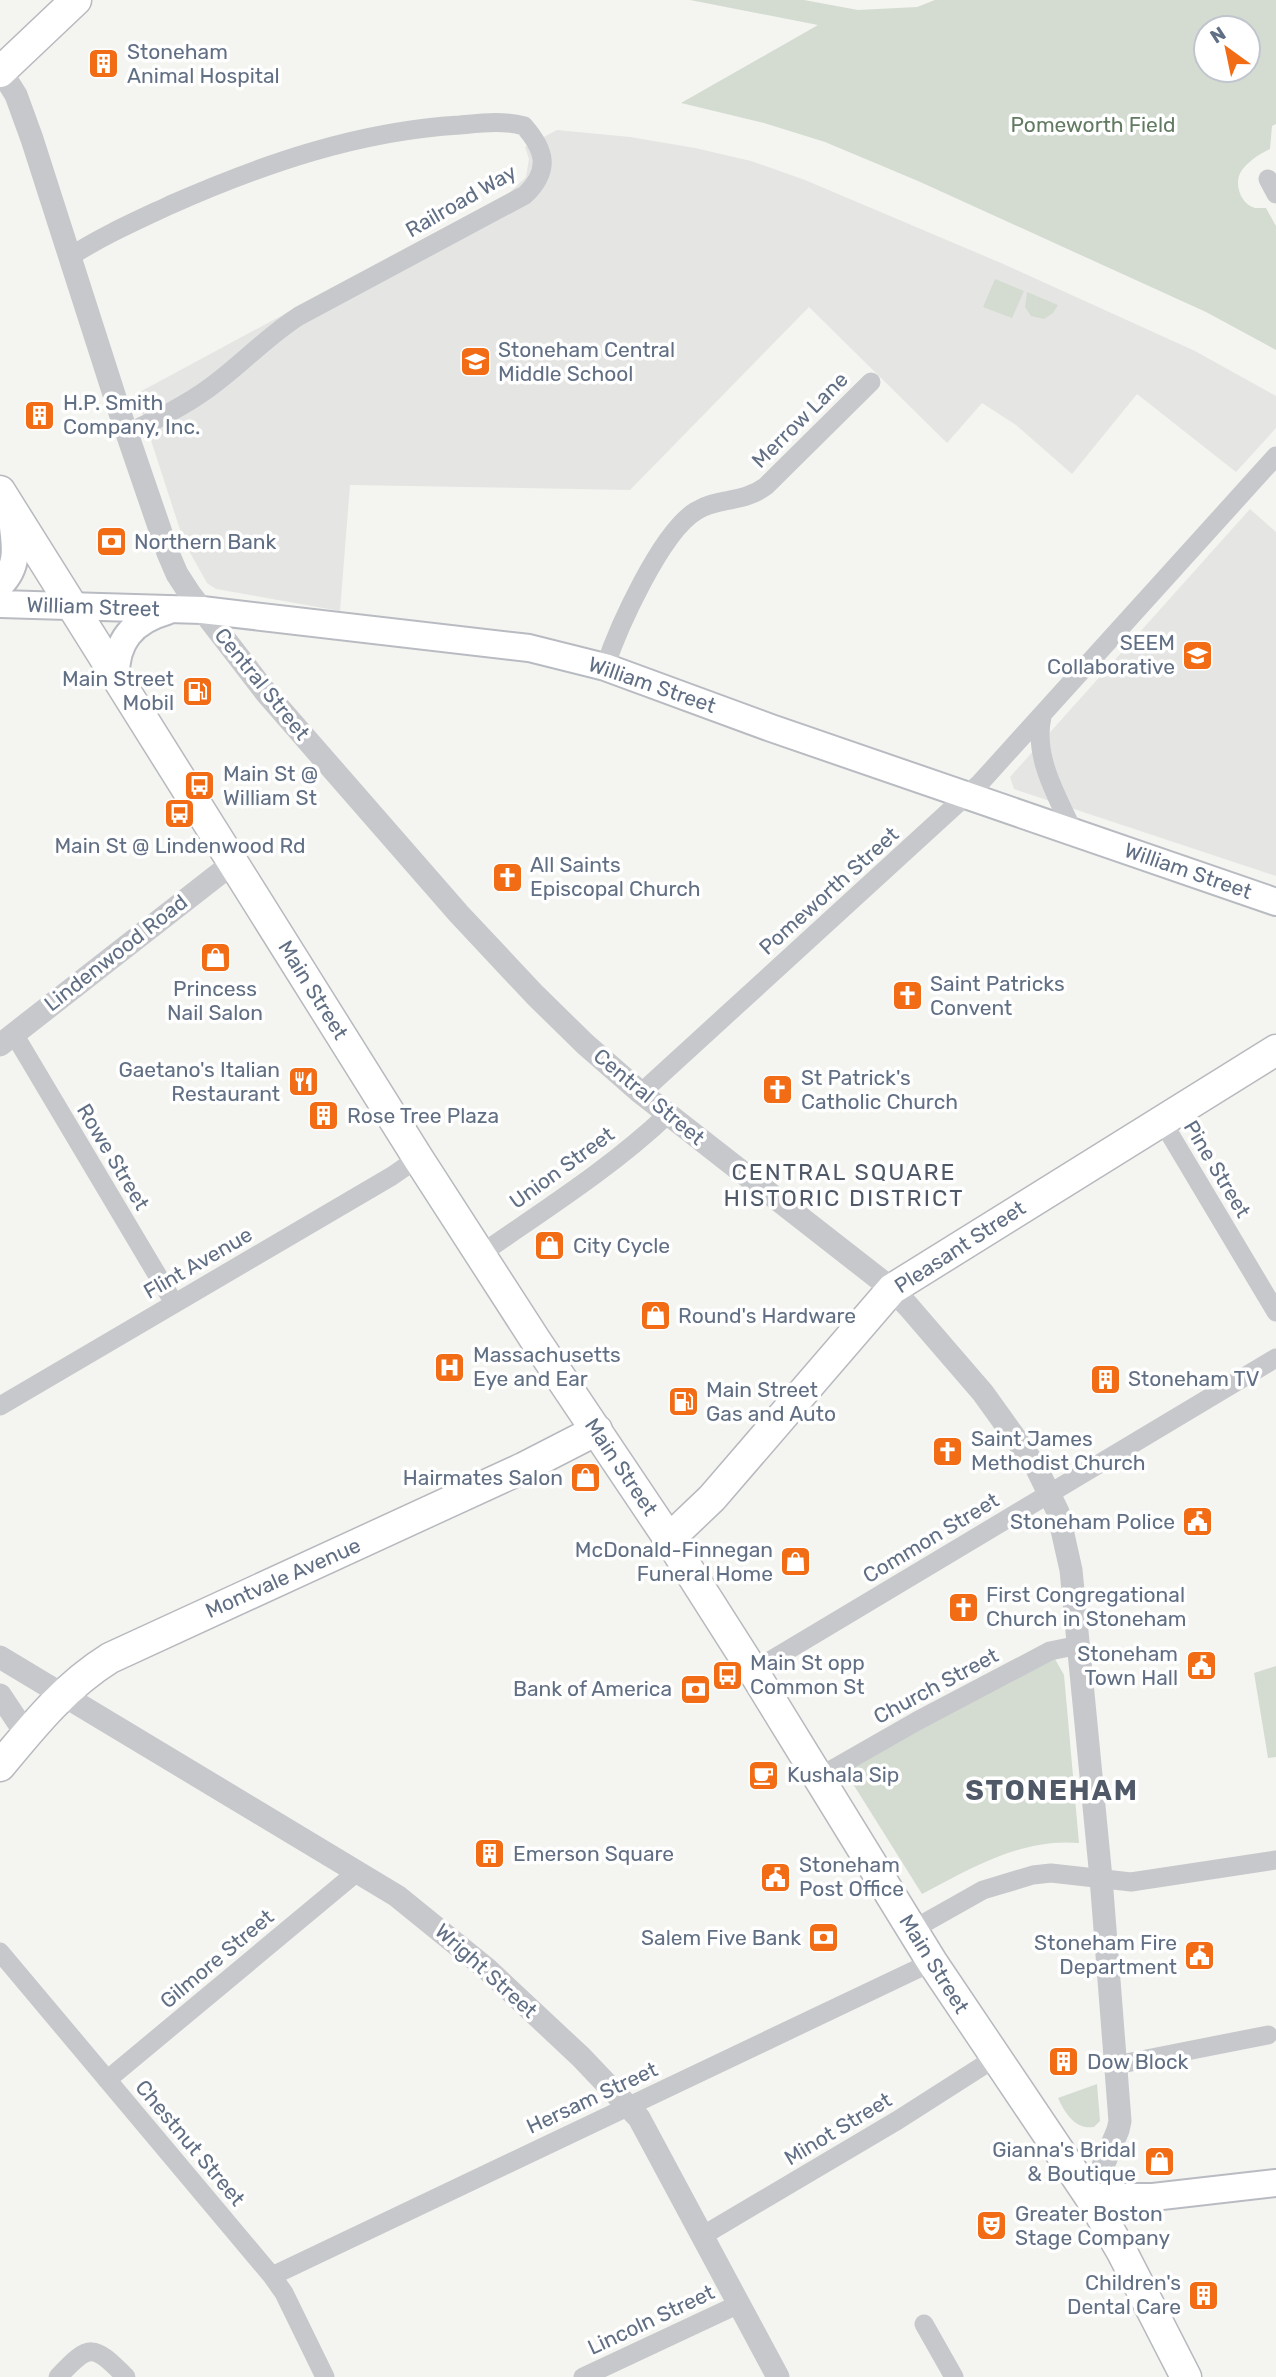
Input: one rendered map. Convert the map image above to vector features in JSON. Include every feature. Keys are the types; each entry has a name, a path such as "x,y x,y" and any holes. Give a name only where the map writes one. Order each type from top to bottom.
{"main road":[{"path":"0,71 76,0"},
{"path":"0,585 11,572 15,558 5,500"},
{"name":"Main Street","path":"5,500 418,1158 753,1671 932,1962 1090,2197 1122,2252 1186,2377"},
{"name":"William Street","path":"0,604 202,610 529,648 605,667 771,728 1276,902"},
{"path":"116,678 117,654 125,637 145,620 173,609"},
{"name":"Pleasant Street","path":"669,1539 712,1498 892,1289 1276,1050"},
{"name":"Montvale Avenue","path":"0,1766 26,1734 84,1674 129,1648 404,1524 597,1430"},
{"path":"1090,2197 1153,2197 1276,2183"}],"street":[{"name":"Central Street","path":"0,71 16,95 26,120 168,553 177,574 202,610 276,704 476,933 561,1021 667,1115 892,1289 998,1412 1051,1493 1069,1552 1101,1878 1116,2065 1119,2126 1090,2197"},
{"name":"Railroad Way","path":"71,256 93,242 247,172 316,149 364,138 444,126 512,123 524,126 540,149 543,162 541,173 525,195 299,316 275,331 211,387 166,416 127,433"},
{"name":"Merrow Lane","path":"605,667 615,638 633,603 658,557 683,522 704,507 747,497 766,486 871,382"},
{"name":"Pomeworth Street","path":"641,1093 968,794 1042,717 1276,456"},
{"path":"1042,717 1040,736 1046,770 1073,831"},
{"name":"Lindenwood Road","path":"7,1039 233,863"},
{"name":"Rowe Street","path":"7,1039 174,1303"},
{"name":"Union Street","path":"481,1254 572,1190 649,1132 667,1115"},
{"name":"Pine Street","path":"1161,1121 1276,1312"},
{"name":"Flint Avenue","path":"0,1406 392,1176 418,1158"},
{"name":"Common Street","path":"753,1671 1276,1359"},
{"name":"Church Street","path":"819,1777 1049,1651 1079,1645"},
{"name":"Wright Street","path":"0,1657 397,1896 476,1960 581,2057 629,2106 646,2129 778,2377"},
{"path":"0,1695 26,1734"},
{"path":"912,1930 969,1896 1008,1881 1051,1873 1130,1882 1276,1860"},
{"name":"Gilmore Street","path":"107,2080 357,1872"},
{"name":"Chestnut Street","path":"0,1952 272,2276 284,2293 325,2377"},
{"name":"Hersam Street","path":"272,2276 932,1962"},
{"path":"1116,2065 1268,2035"},
{"name":"Minot Street","path":"702,2236 898,2120 995,2058"},
{"name":"Lincoln Street","path":"583,2377 739,2304"},
{"path":"924,2324 954,2377"},
{"path":"58,2377 79,2355 91,2351 103,2355 126,2377"}],"shaded area":[{"name":"Stoneham Central Middle School","path":"557,130 630,137 695,148 751,161 805,180 1001,263 1195,351 1276,396 1276,428 1236,472 1137,394 1072,474 1016,425 982,403 947,443 809,307 630,490 350,485 340,611 216,589 207,583 184,542 136,394 509,193 526,177 529,159 525,147"},
{"name":"SEEM Collaborative","path":"1250,509 1276,532 1276,876 1014,789 1010,777"}],"green space":[{"name":"Pomeworth Field","path":"690,0 804,0 858,10 917,7 935,0 1276,0 1276,124 1272,126 1270,149 1258,155 1242,170 1238,186 1245,202 1255,208 1266,208 1276,226 1276,350 1206,312 918,181 825,142 764,123 681,103 818,25"},
{"path":"995,279 1024,291 1012,318 983,307"},
{"path":"1027,292 1058,305 1053,313 1044,319 1031,316 1025,307"},
{"path":"1055,1659 1064,1675 1079,1843 1037,1845 1017,1850 978,1865 922,1894 843,1768"},
{"path":"1276,1666 1276,1757 1268,1758 1254,1673"},
{"path":"1097,2084 1100,2121 1094,2127 1081,2126 1067,2115 1058,2098"}],"place":[{"name":"Stoneham Animal Hospital","path":"104,64"},
{"name":"Stoneham Central Middle School","path":"475,362"},
{"name":"H.P. Smith Company, Inc.","path":"40,415"},
{"name":"Northern Bank","path":"111,542"},
{"name":"SEEM Collaborative","path":"1198,655"},
{"name":"Main Street Mobil","path":"197,691"},
{"name":"Main St @ William St","path":"200,786"},
{"name":"Main St @ Lindenwood Rd","path":"180,814"},
{"name":"All Saints Episcopal Church","path":"507,877"},
{"name":"Princess Nail Salon","path":"215,957"},
{"name":"Saint Patricks Convent","path":"907,996"},
{"name":"Gaetano's Italian Restaurant","path":"303,1082"},
{"name":"St Patrick's Catholic Church","path":"778,1090"},
{"name":"Rose Tree Plaza","path":"324,1116"},
{"name":"City Cycle","path":"550,1246"},
{"name":"Round's Hardware","path":"655,1316"},
{"name":"Massachusetts Eye and Ear","path":"450,1367"},
{"name":"Stoneham TV","path":"1105,1379"},
{"name":"Main Street Gas and Auto","path":"683,1402"},
{"name":"Saint James Methodist Church","path":"948,1451"},
{"name":"Hairmates Salon","path":"586,1478"},
{"name":"Stoneham Police","path":"1198,1522"},
{"name":"McDonald-Finnegan Funeral Home","path":"796,1562"},
{"name":"First Congregational Church in Stoneham","path":"963,1607"},
{"name":"Stoneham Town Hall","path":"1201,1666"},
{"name":"Main St opp Common St","path":"727,1675"},
{"name":"Bank of America","path":"695,1689"},
{"name":"Kushala Sip","path":"764,1775"},
{"name":"Emerson Square","path":"490,1854"},
{"name":"Stoneham Post Office","path":"776,1877"},
{"name":"Salem Five Bank","path":"824,1938"},
{"name":"Stoneham Fire Department","path":"1200,1955"},
{"name":"Dow Block","path":"1064,2062"},
{"name":"Gianna's Bridal & Boutique","path":"1159,2162"},
{"name":"Greater Boston Stage Company","path":"992,2226"},
{"name":"Children's Dental Care","path":"1204,2295"}],"district":[{"name":"CENTRAL SQUARE HISTORIC DISTRICT","path":"844,1185"},
{"name":"STONEHAM","path":"1052,1790"}]}
